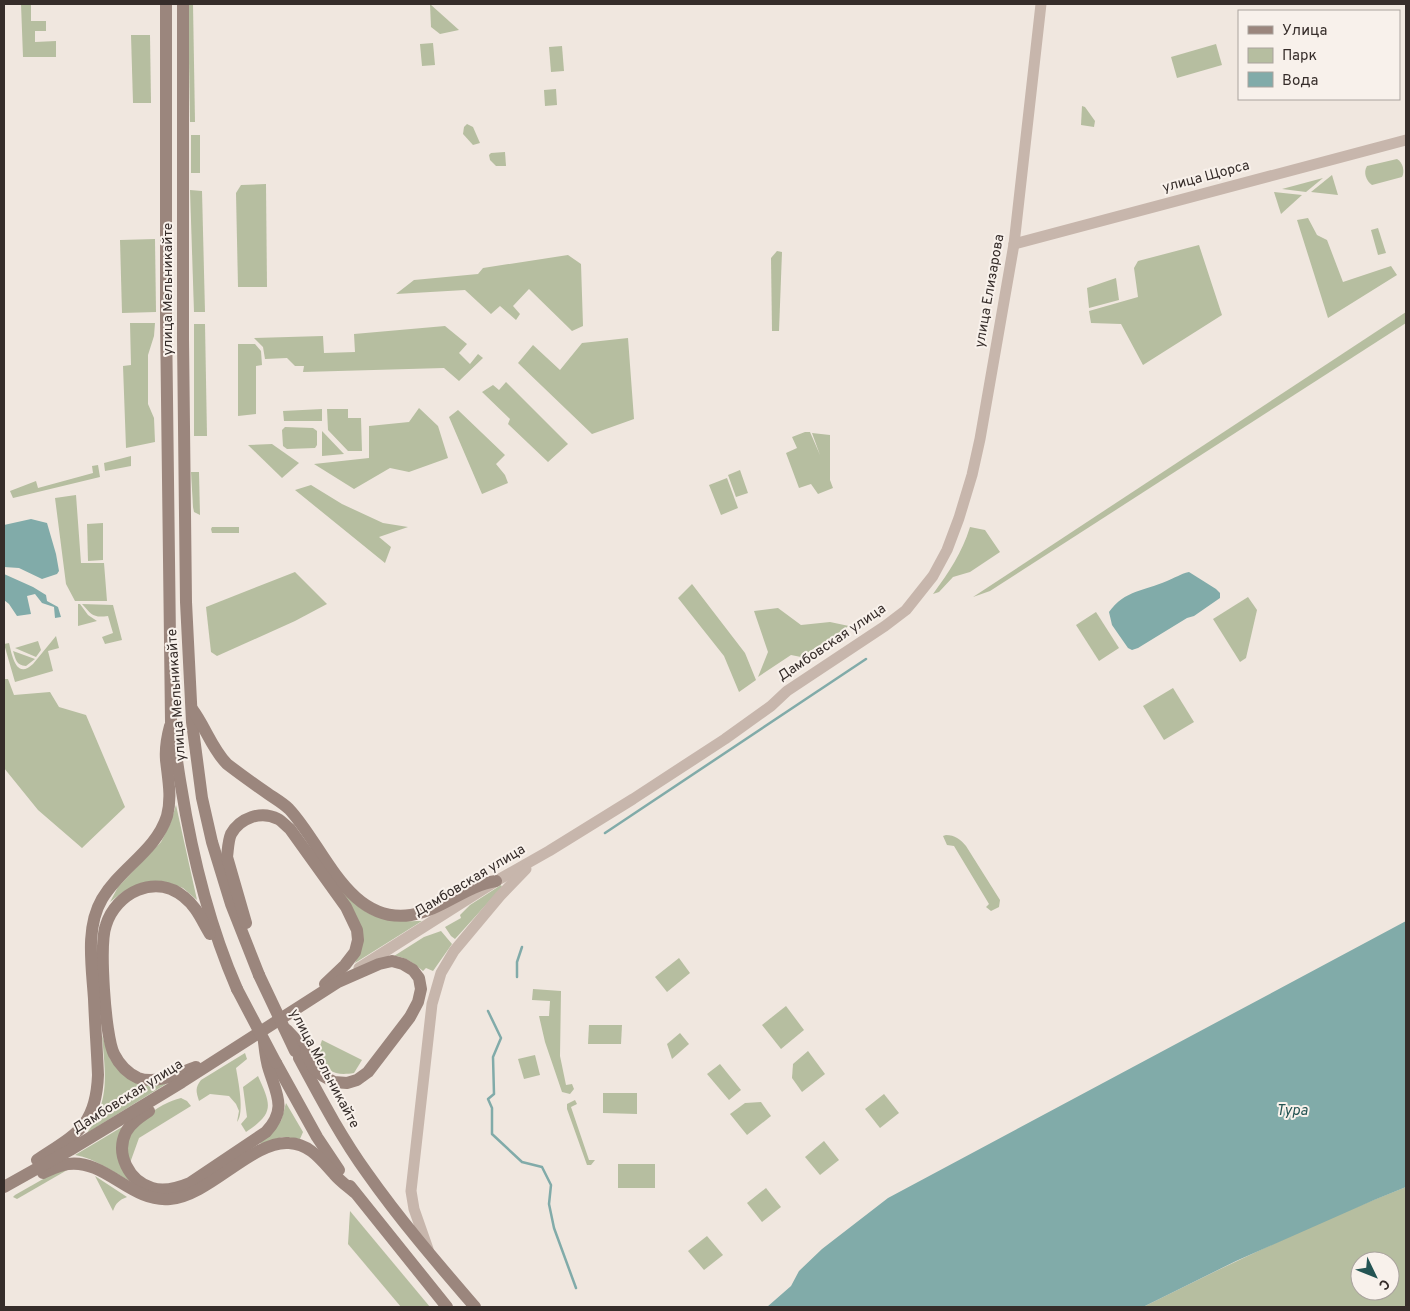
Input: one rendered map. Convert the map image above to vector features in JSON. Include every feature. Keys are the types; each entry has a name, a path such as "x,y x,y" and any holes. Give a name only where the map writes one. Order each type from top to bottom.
{"main road":[{"name":"улица Мельникайте","path":"166,4 167,129 165,251 171,721 192,846 221,952 263,1040 272,1066 317,1138 354,1192 447,1307"},
{"name":"улица Мельникайте","path":"183,4 183,339 186,633 194,749 202,798 222,877 248,950 282,1026 298,1048 332,1118 366,1173 475,1307"},
{"path":"169,581 172,575 177,572 186,580"},
{"path":"192,709 203,723 219,757 287,807 344,885 364,904 376,911 401,916 423,912 438,907 477,886 496,881"},
{"path":"8,1185 34,1162 74,1136 85,1124 92,1112 97,1092 98,1075 91,945 95,916 101,900 110,888 150,846 163,827 169,807 170,791 166,742 171,721"},
{"path":"248,950 246,923 227,858 228,847 230,836 237,825 250,816 266,814 278,819 290,829 346,907 357,930 358,940 355,952 345,966 316,996"},
{"path":"213,1062 168,1077 150,1080 139,1078 129,1073 120,1064 114,1054 108,1031 103,933 110,913 121,900 134,891 149,886 163,888 184,896 194,906 221,952"},
{"path":"298,1048 323,1076 334,1082 347,1083 357,1080 368,1072 410,1017 418,1002 421,989 419,978 413,970 403,964 392,961 379,964 338,982"},
{"name":"Дамбовская улица","path":"8,1185 170,1090 338,982"},
{"path":"170,1090 157,1105 130,1127 123,1142 122,1154 124,1163 131,1174 140,1182 153,1188 166,1190 190,1183 266,1132 273,1124 278,1116 279,1103 272,1066"},
{"path":"8,1185 35,1177 66,1164 76,1164 103,1172 146,1196 160,1200 172,1199 186,1196 255,1154 276,1144 289,1143 302,1146 318,1155 336,1176 354,1192"}],"street":[{"name":"улица Елизарова","path":"933,576 947,550 959,518 972,475 980,438 1014,244 1041,4"},
{"name":"улица Щорса","path":"1014,244 1406,140"},
{"name":"Дамбовская улица","path":"338,982 496,881 541,856 725,739 771,706 787,691 906,610 933,576"},
{"path":"430,1254 414,1209 411,1191 432,1004 441,973 454,952 500,896 541,856"}],"green space":[{"path":"21,4 31,4 31,21 46,21 46,31 35,31 35,42 56,41 56,57 23,57"},
{"path":"188,4 193,4 195,122 190,122"},
{"path":"430,4 459,30 440,34 431,27"},
{"path":"131,35 150,35 151,103 133,103"},
{"path":"433,43 435,65 422,66 420,44"},
{"path":"1216,44 1222,65 1177,78 1171,57"},
{"path":"562,46 564,71 551,72 549,47"},
{"path":"556,89 557,105 545,106 544,90"},
{"path":"1082,106 1085,107 1095,121 1094,127 1081,125"},
{"path":"467,124 473,127 480,143 473,145 463,134 464,127"},
{"path":"191,135 200,135 200,173 191,173"},
{"path":"505,152 506,166 496,166 490,160 489,155 491,153"},
{"path":"1397,159 1403,167 1402,177 1372,185 1368,181 1365,174 1367,166"},
{"path":"1332,175 1338,195 1311,192"},
{"path":"1323,178 1306,192 1282,189"},
{"path":"266,184 267,287 238,287 236,193 241,185"},
{"path":"190,190 202,191 205,312 194,312"},
{"path":"1274,192 1302,195 1281,214"},
{"path":"1308,218 1317,235 1327,240 1343,282 1391,266 1397,275 1328,318 1297,220"},
{"path":"1378,228 1386,253 1378,255 1371,230"},
{"path":"155,239 156,312 122,313 120,240"},
{"path":"1199,245 1222,315 1143,365 1121,324 1091,323 1089,311 1138,297 1134,268 1138,261"},
{"path":"777,251 782,252 779,331 772,331 771,258"},
{"path":"568,255 581,264 583,326 572,331 529,289 513,306 520,314 516,320 500,306 491,314 465,290 396,294 414,280 478,274 483,268"},
{"path":"1116,278 1119,300 1089,308 1087,288"},
{"path":"1406,312 1406,323 990,591 973,597"},
{"path":"130,323 155,323 154,336 148,355 148,404 154,418 155,442 126,448 123,366 131,365"},
{"path":"194,324 205,324 207,436 194,436"},
{"path":"445,326 467,344 459,353 470,364 478,354 483,358 459,381 444,368 303,372 304,366 295,366 287,358 265,359 263,347 254,338 323,336 324,353 355,352 354,334"},
{"path":"628,338 634,419 592,434 518,363 533,345 560,370 582,343"},
{"path":"238,344 255,344 261,351 262,365 256,366 256,414 238,416"},
{"path":"506,382 568,444 548,462 508,424 510,419 482,392 493,385 499,390"},
{"path":"419,408 438,426 448,458 409,472 390,468 354,489 314,464 369,458 369,426 409,422"},
{"path":"322,409 322,421 284,421 283,411"},
{"path":"327,409 348,409 348,418 361,418 362,451 348,451 328,430"},
{"path":"458,410 505,455 496,464 505,475 508,483 482,494 449,417"},
{"path":"285,427 313,428 317,431 317,445 315,448 287,449 283,446 282,430"},
{"path":"322,431 344,454 322,456"},
{"path":"810,432 820,455 812,433 830,435 830,480 833,488 818,494 811,484 799,488 786,453 797,448 792,437"},
{"path":"272,444 299,463 282,478 248,445"},
{"path":"131,456 131,466 105,471 104,463"},
{"path":"98,465 100,477 13,498 10,491 36,481 38,488 93,473 92,466"},
{"path":"740,470 748,493 736,497 728,475"},
{"path":"191,472 199,472 200,515 194,512"},
{"path":"727,478 738,508 721,515 709,485"},
{"path":"311,485 342,504 383,523 408,527 379,537 391,547 385,563 295,490"},
{"path":"76,495 81,563 104,563 107,601 75,601 66,584 55,498"},
{"path":"103,523 103,560 88,561 87,524"},
{"path":"212,527 239,527 239,533 212,533"},
{"path":"970,527 985,530 1000,552 970,572 953,577 939,592 933,594 955,562"},
{"path":"295,572 327,604 295,621 217,656 211,652 206,607"},
{"path":"692,584 745,653 756,680 739,692 724,656 678,598"},
{"path":"1248,597 1257,610 1246,658 1240,662 1213,619"},
{"path":"78,604 88,615 97,621 78,626"},
{"path":"82,604 113,605 122,640 105,644 102,637 113,633 108,616 99,617 93,615"},
{"path":"778,608 801,625 830,622 849,626 801,657 791,655 758,677 768,652 754,611"},
{"path":"1096,612 1119,648 1099,661 1076,625"},
{"path":"56,636 59,648 48,651 53,671 15,682 4,644 9,643 16,664 22,669 33,664"},
{"path":"38,641 41,650 36,657 15,648"},
{"path":"13,651 35,659 26,666 20,664 17,662"},
{"path":"4,679 8,679 14,695 50,692 59,707 86,715 125,807 82,848 38,810 4,768"},
{"path":"1173,688 1194,722 1164,740 1143,706"},
{"path":"176,805 197,900 183,888 169,883 124,891 110,902 118,887 161,842 170,824"},
{"path":"943,836 957,838 966,846 1000,900 999,907 991,911 986,907 989,904 954,846 947,845"},
{"path":"501,885 502,887 455,939 451,936 445,927 461,918 460,915 470,905"},
{"path":"339,887 357,906 375,916 385,919 422,921 355,963 361,949"},
{"path":"441,931 452,944 433,971 426,968 423,971 406,959 394,956 424,937"},
{"path":"679,958 690,973 667,992 655,977"},
{"path":"533,989 561,991 560,1056 566,1085 572,1084 574,1089 570,1094 562,1092 545,1042 539,1016 549,1016 550,1001 532,1000"},
{"path":"786,1006 804,1030 781,1049 762,1025"},
{"path":"589,1025 622,1025 621,1044 588,1044"},
{"path":"680,1033 689,1044 672,1059 667,1044"},
{"path":"102,1035 110,1059 123,1074 166,1084 87,1133 100,1109 105,1086"},
{"path":"322,1040 362,1060 354,1073 342,1074 333,1072 316,1058"},
{"path":"808,1051 825,1074 802,1092 792,1078 793,1064"},
{"path":"245,1053 247,1059 236,1068 241,1104 237,1122 239,1111 229,1096 210,1094 199,1101 197,1090 201,1080"},
{"path":"535,1055 540,1075 524,1079 518,1059"},
{"path":"720,1064 741,1090 729,1100 707,1074"},
{"path":"258,1076 266,1094 268,1108 262,1119 246,1132 241,1124 247,1117 243,1087"},
{"path":"603,1093 637,1093 637,1114 603,1113"},
{"path":"884,1094 899,1113 880,1128 865,1109"},
{"path":"181,1098 191,1106 139,1138 130,1163 127,1153 128,1143 137,1125 163,1105"},
{"path":"575,1100 577,1104 571,1107 589,1160 595,1160 591,1165 587,1165 567,1109 567,1104"},
{"path":"761,1102 771,1116 747,1135 730,1114 745,1103"},
{"path":"286,1103 303,1132 300,1139 282,1137 261,1144 281,1121"},
{"path":"122,1127 117,1149 118,1156 122,1168 131,1182 97,1162 75,1155"},
{"path":"824,1141 839,1160 820,1175 805,1157"},
{"path":"618,1164 655,1164 655,1188 618,1188"},
{"path":"69,1169 17,1199 13,1197 59,1170"},
{"path":"95,1176 127,1197 118,1202 113,1211"},
{"path":"1406,1187 1406,1307 1143,1307 1273,1244 1339,1214"},
{"path":"766,1188 781,1207 762,1222 747,1203"},
{"path":"350,1211 430,1307 401,1307 348,1244"},
{"path":"707,1236 723,1255 704,1270 688,1251"}],"water":[{"path":"31,519 47,523 56,554 59,571 57,574 42,579 19,568 4,567 4,525"},
{"path":"1189,572 1216,589 1220,593 1220,598 1194,616 1187,618 1138,648 1132,650 1128,648 1112,625 1109,612 1128,595"},
{"path":"4,574 46,595 47,601 58,607 61,617 55,618 54,607 42,603 35,594 27,596 31,614 17,616 4,600"},
{"name":"Тура","path":"1406,921 1406,1187 1236,1261 1143,1307 767,1307 791,1286 799,1271 822,1249 888,1198"}],"waterway":[{"path":"605,833 866,659"},
{"path":"517,977 517,962 522,947"},
{"path":"488,1011 501,1038 493,1057 494,1094 488,1099 492,1108 492,1134 522,1162 542,1167 551,1185 549,1204 554,1228 576,1288"}]}
